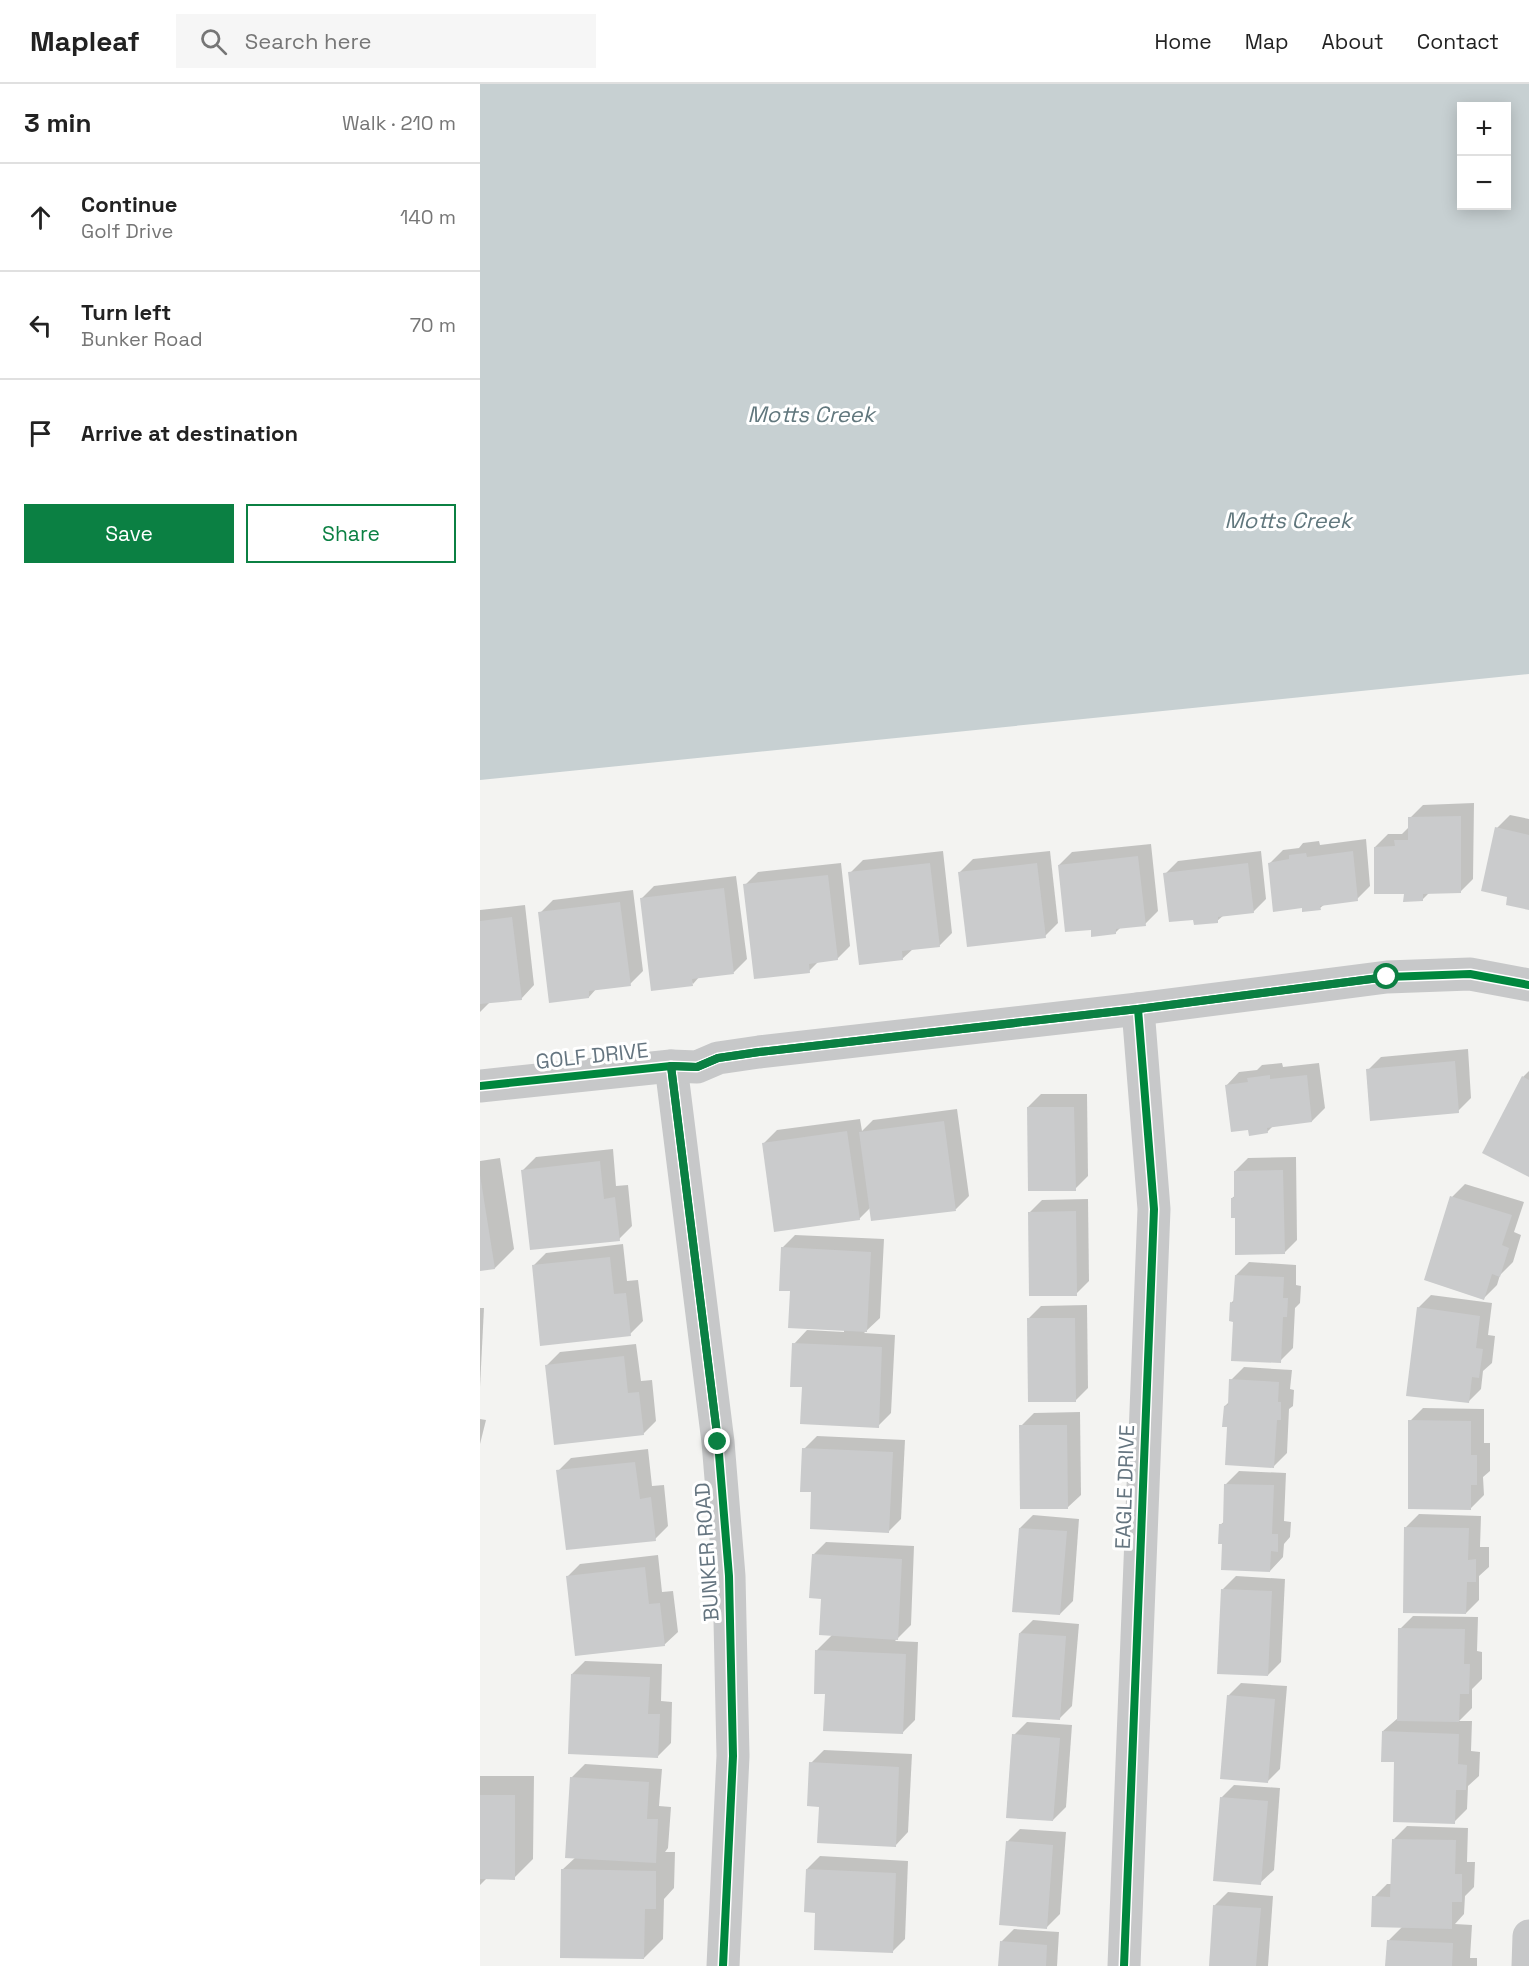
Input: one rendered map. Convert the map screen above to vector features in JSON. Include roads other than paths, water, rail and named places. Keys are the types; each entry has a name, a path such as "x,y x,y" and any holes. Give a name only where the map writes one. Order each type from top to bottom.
{"street":[{"name":"GOLF DRIVE","path":"480,1086 671,1066 697,1067 718,1058 759,1052 1138,1009 1387,977 1470,974 1529,985"},
{"name":"EAGLE DRIVE","path":"1124,1966 1154,1209 1138,1009"},
{"name":"BUNKER ROAD","path":"671,1066 718,1442 729,1576 733,1756 723,1966"},
{"path":"1528,1966 1529,1936"}],"water":[{"name":"Motts Creek","path":"480,84 1529,84 1529,674 480,780"}]}
